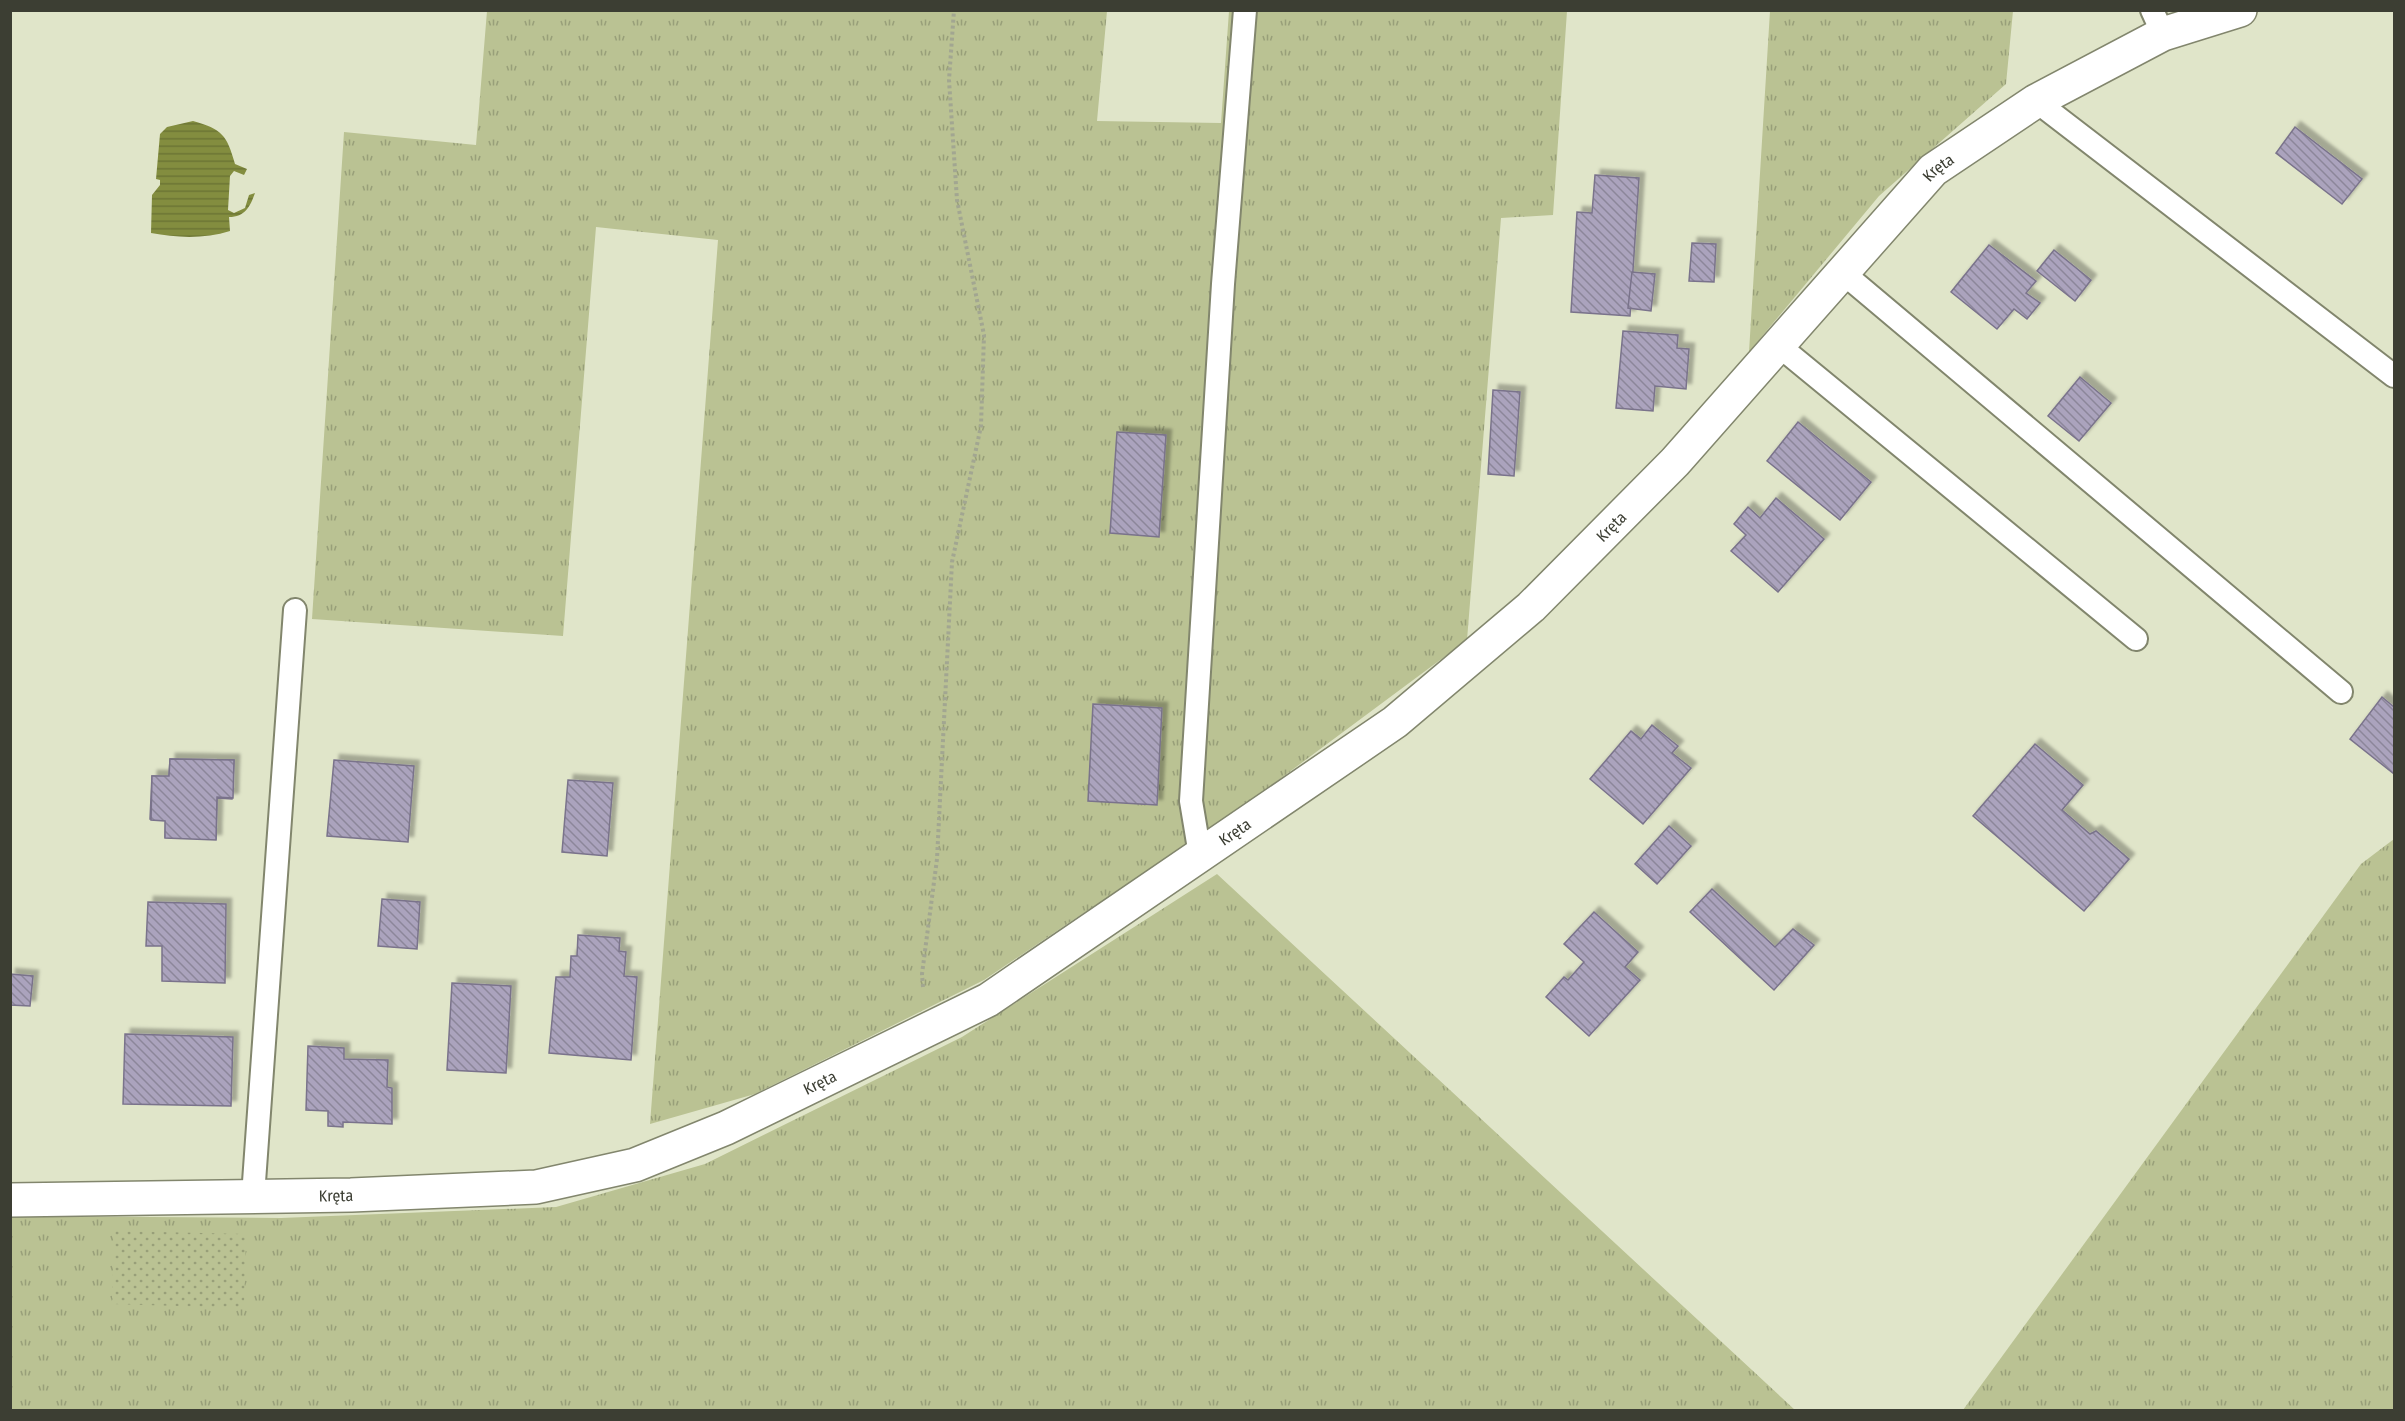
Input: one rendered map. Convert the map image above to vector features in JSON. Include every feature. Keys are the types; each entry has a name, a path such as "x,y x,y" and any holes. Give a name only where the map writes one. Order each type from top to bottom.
{"street":[{"name":"Kręta","path":"10,1200 351,1195 536,1187 635,1165 726,1128 988,1000 1395,722 1531,607 1675,462 1933,170 2158,22 2240,10"}],"lane":[{"path":"1200,855 1191,801 1224,284 1245,10"},
{"path":"2036,101 2394,376"},
{"path":"1842,272 2341,692"},
{"path":"1778,345 2136,639"},
{"path":"253,1196 295,610"}],"path":[{"path":"927,1030 922,974 937,859 952,562 981,426 984,335 956,189 949,80 954,10"}],"green space":[{"path":"487,11 1107,11 1097,121 1221,123 1229,11 1567,11 1553,215 1501,218 1467,640 1187,848 1082,914 984,980 755,1094 650,1124 718,240 596,227 563,636 312,619 344,132 476,145"},
{"path":"1770,11 2013,11 2006,84 1879,196 1749,352"},
{"path":"2394,839 2394,1410 1963,1410 2361,864"},
{"path":"1217,874 1795,1410 11,1410 11,1216 281,1218 556,1207 705,1164 962,1037"},
{"path":"114,1231 246,1234 244,1308 112,1304"}],"shaded area":[{"path":"193,121 217,130 226,140 235,164 247,169 244,175 234,171 230,176 228,210 234,213 245,208 249,195 255,193 243,213 229,217 230,231 191,237 151,233 152,195 160,185 160,180 156,179 160,134 167,127"}],"building":[{"path":"2295,127 2362,179 2342,204 2276,153"},
{"path":"1595,175 1639,178 1630,316 1571,312 1577,212 1592,213"},
{"path":"1692,243 1716,244 1714,282 1689,281"},
{"path":"1989,245 2036,281 2026,293 2040,303 2027,319 2014,309 1997,329 1951,292"},
{"path":"2054,250 2091,280 2075,301 2037,271"},
{"path":"1632,272 1655,274 1651,311 1628,308"},
{"path":"1623,331 1678,335 1677,348 1689,349 1686,389 1655,386 1653,411 1616,408"},
{"path":"2080,377 2111,403 2079,441 2048,416"},
{"path":"1493,390 1520,392 1514,476 1488,474"},
{"path":"1798,422 1871,482 1840,520 1767,461"},
{"path":"1117,432 1166,435 1159,537 1110,533"},
{"path":"1776,498 1824,539 1778,592 1731,551 1746,535 1734,524 1748,507 1760,518"},
{"path":"2382,697 2394,707 2394,774 2350,739"},
{"path":"1093,704 1162,708 1157,805 1088,801"},
{"path":"1652,725 1678,746 1672,753 1691,768 1643,824 1590,779 1631,731 1641,739"},
{"path":"2035,744 2083,785 2062,810 2090,834 2096,831 2129,859 2084,911 1973,816"},
{"path":"170,759 234,760 232,799 217,798 216,839 165,837 166,819 150,819 152,776 169,777"},
{"path":"170,759 234,760 233,798 217,797 216,840 165,838 165,821 151,820 152,776 169,776"},
{"path":"334,760 414,766 408,842 327,836"},
{"path":"568,780 613,783 607,856 562,852"},
{"path":"1669,826 1691,846 1657,884 1635,864"},
{"path":"1712,889 1775,947 1793,929 1814,945 1774,990 1690,912"},
{"path":"382,899 420,902 417,949 378,946"},
{"path":"148,902 226,904 225,983 162,981 162,946 146,946"},
{"path":"1594,912 1638,952 1625,967 1640,980 1589,1036 1546,997 1564,977 1568,980 1584,962 1564,944"},
{"path":"578,935 620,938 619,951 626,952 624,976 637,977 631,1060 549,1053 556,977 570,977 571,956 577,956"},
{"path":"10,974 33,976 30,1006 10,1005"},
{"path":"452,983 511,986 506,1073 447,1070"},
{"path":"125,1034 233,1037 231,1106 123,1104"},
{"path":"308,1046 344,1048 344,1059 388,1060 387,1087 392,1088 392,1124 343,1122 343,1127 328,1126 328,1111 306,1110"}]}
